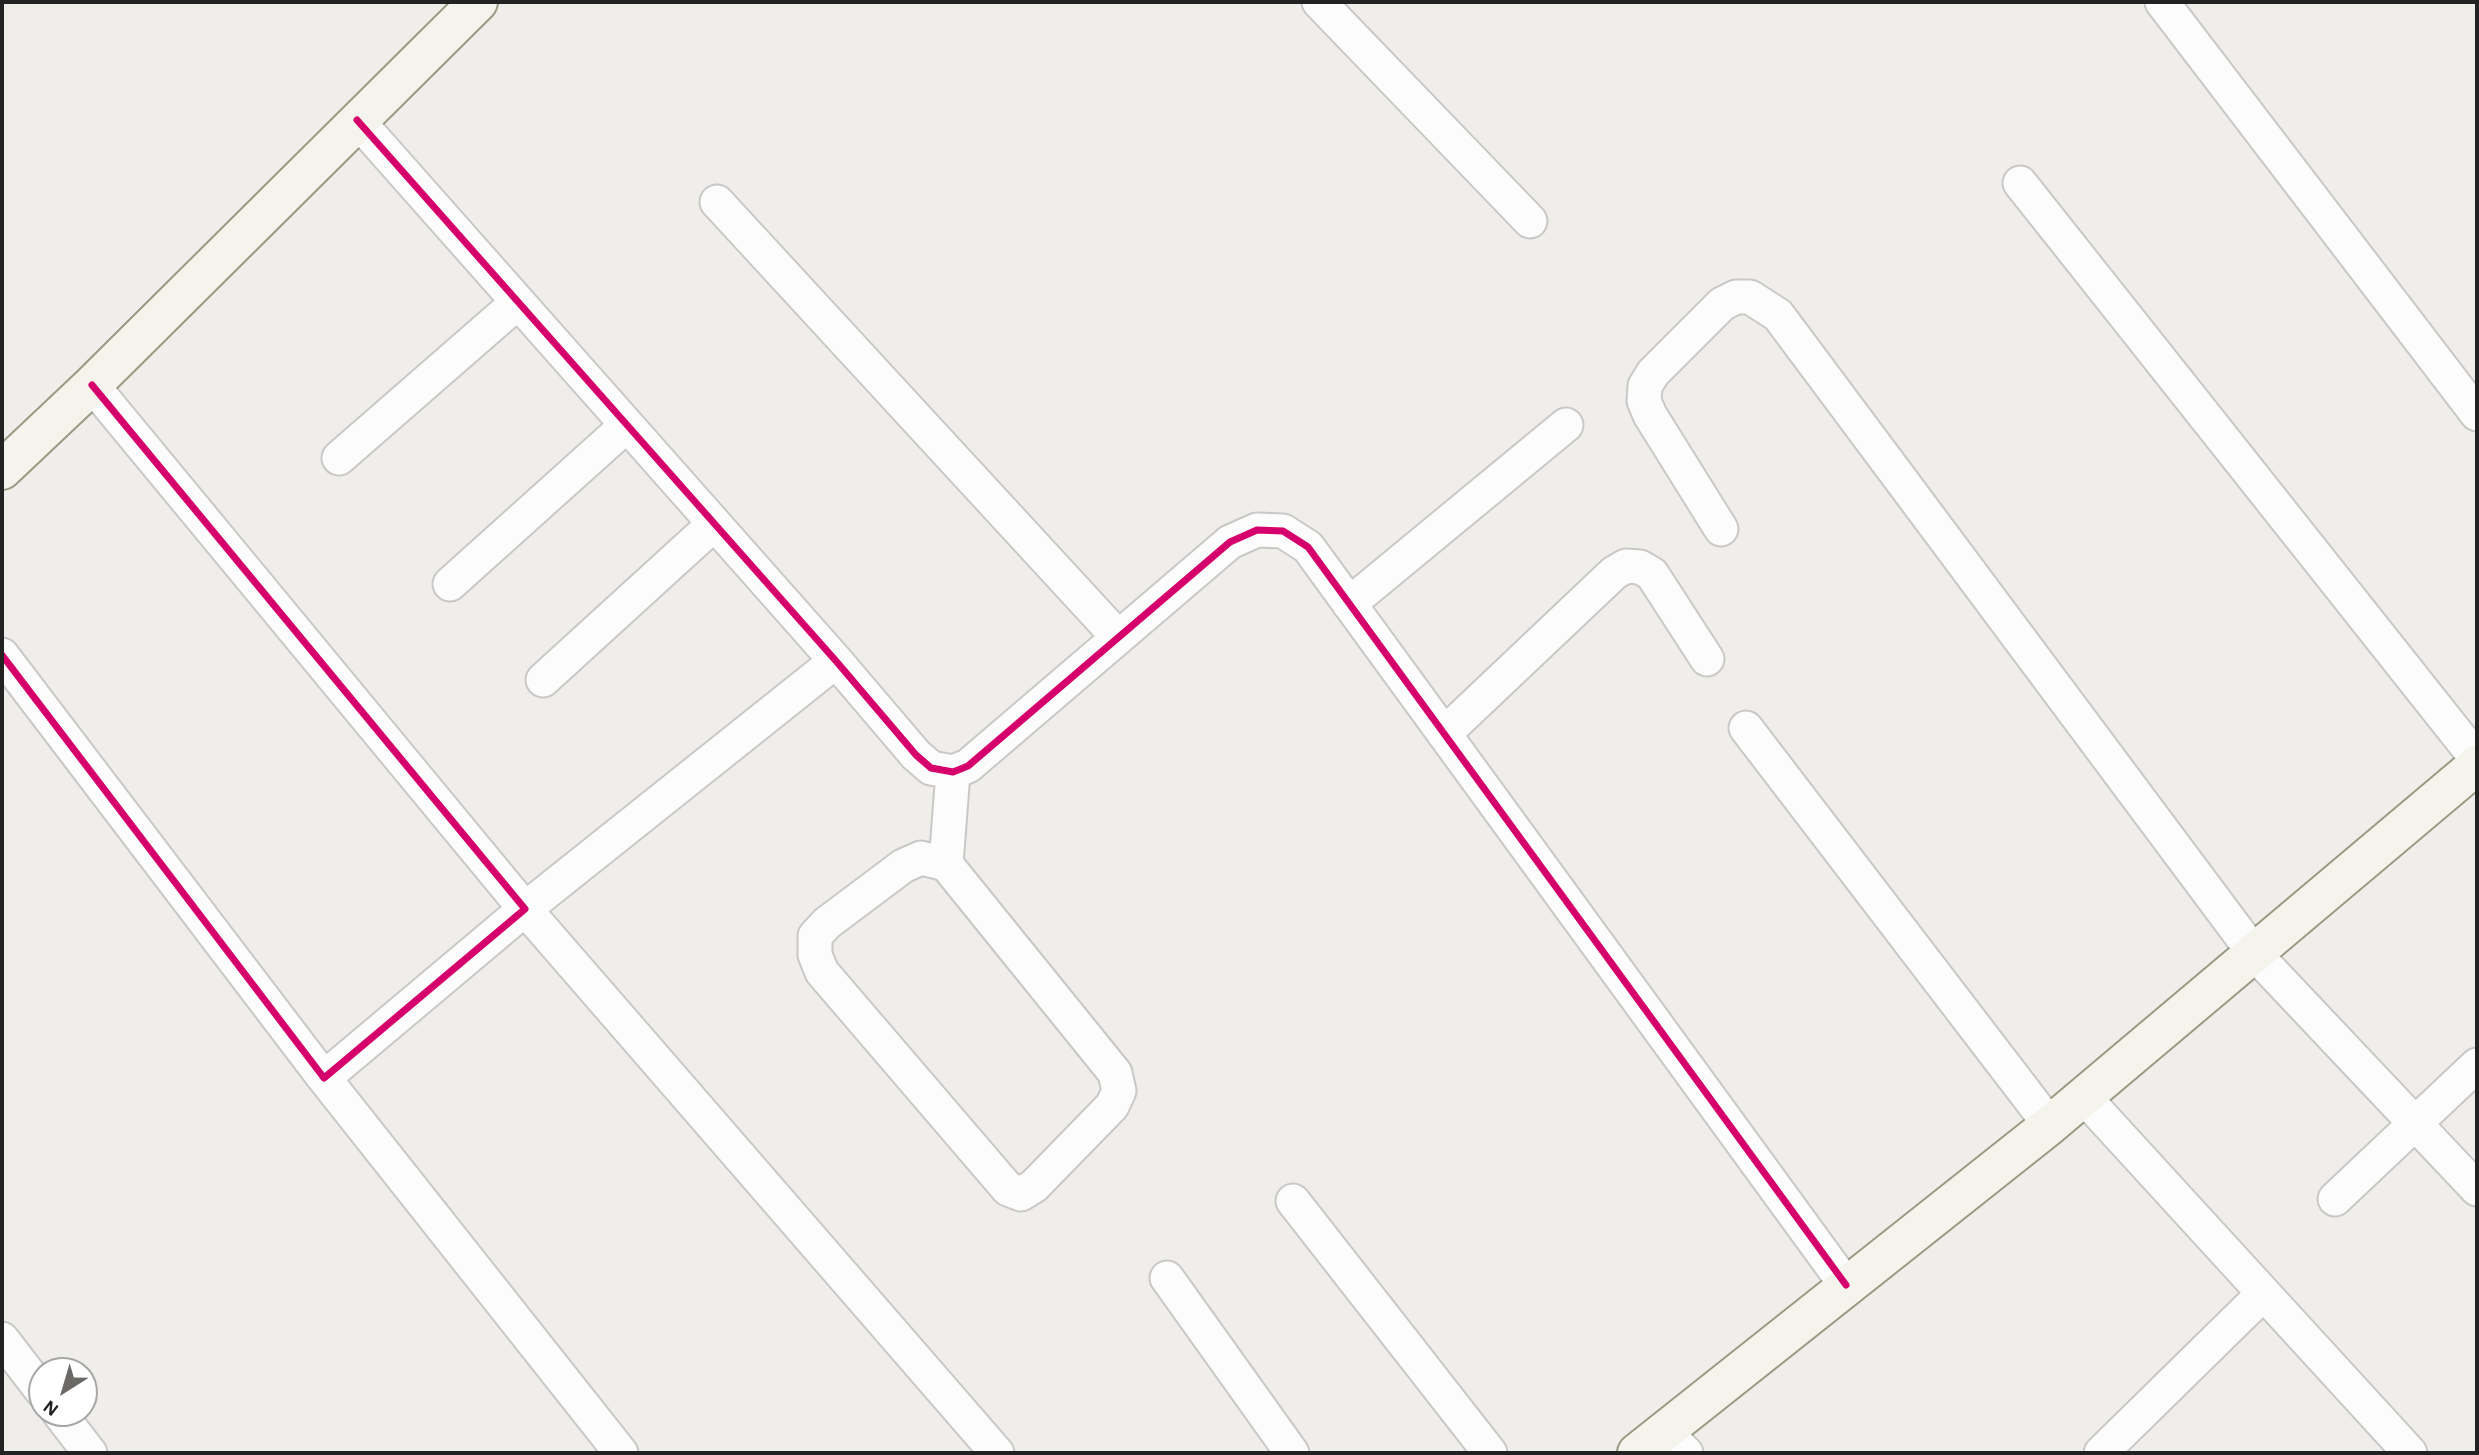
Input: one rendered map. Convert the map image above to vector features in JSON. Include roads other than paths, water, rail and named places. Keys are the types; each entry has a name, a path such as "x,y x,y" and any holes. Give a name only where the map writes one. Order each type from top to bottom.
{"street":[{"path":"5,461 92,384 478,2"},
{"path":"1319,2 1530,221"},
{"path":"2162,2 2477,414"},
{"path":"357,121 836,661 916,755 931,768 953,772 968,766 1230,542 1257,530 1283,531 1308,547 1846,1285"},
{"path":"2020,183 2477,759"},
{"path":"718,201 1118,637"},
{"path":"1721,529 1650,415 1644,401 1645,386 1653,373 1722,304 1736,297 1750,298 1778,315 2254,953 2477,1189"},
{"path":"339,458 518,302"},
{"path":"92,384 525,909 997,1453"},
{"path":"450,584 627,425"},
{"path":"1349,604 1566,425"},
{"path":"543,680 714,524"},
{"path":"1444,734 1614,573 1626,566 1640,567 1652,574 1707,659"},
{"path":"2,655 324,1078 621,1453"},
{"path":"324,1078 525,909 836,661"},
{"path":"1746,728 2050,1125"},
{"path":"1663,1446 1846,1285 2084,1097 2477,765"},
{"path":"946,864 921,858 903,866 827,923 815,936 815,955 822,972 1008,1189 1021,1194 1034,1186 1112,1107 1119,1091 1115,1073 946,864 953,772"},
{"path":"2335,1199 2477,1065"},
{"path":"2084,1097 2410,1453"},
{"path":"1293,1201 1490,1453"},
{"path":"1167,1278 1292,1453"},
{"path":"2101,1453 2263,1294"},
{"path":"2,1339 28,1373"},
{"path":"70,1427 90,1453"}]}
